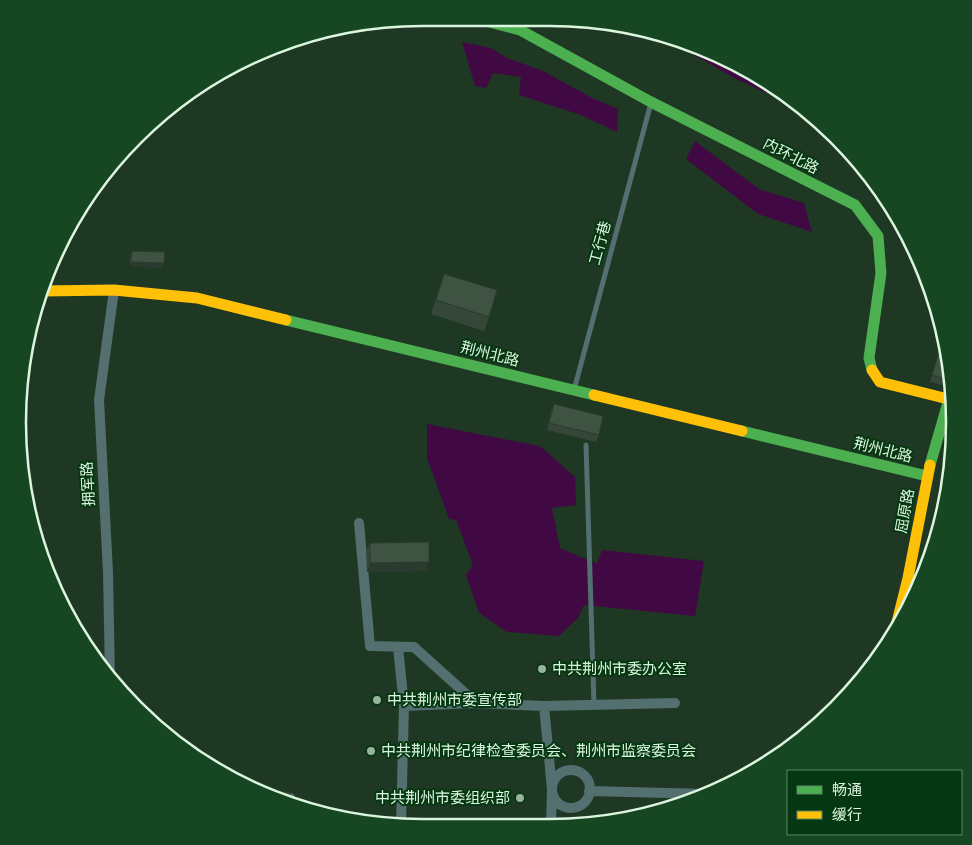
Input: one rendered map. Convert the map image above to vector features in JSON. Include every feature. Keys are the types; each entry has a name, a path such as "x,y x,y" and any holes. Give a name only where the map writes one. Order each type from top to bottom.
{"street":[{"name":"内环北路","path":"505,26 520,30 651,102 855,205 878,236 881,273 869,358 872,372 880,382 945,395"},
{"name":"荆州北路","path":"49,291 114,290 196,298 927,476"},
{"name":"拥军路","path":"110,666 108,572 99,400 114,290"},
{"name":"屈原路","path":"901,605 927,476 946,414"},
{"path":"359,523 370,646 414,647 476,703"},
{"path":"398,647 404,706 401,818"},
{"path":"404,706 476,703 544,706 675,703"},
{"path":"544,706 552,789 556,800 566,807 579,806 588,797 590,791 587,779 583,774 572,770 560,773 552,783 552,789 551,819"},
{"path":"590,791 689,794"}],"lane":[{"name":"工行巷","path":"574,390 651,102"},
{"path":"586,445 594,704"}],"shaded area":[{"path":"462,42 491,48 507,58 543,71 592,98 618,109 617,132 581,115 519,95 521,77 493,73 486,88 475,86"},
{"path":"687,51 725,67 776,97 736,79"},
{"path":"695,141 759,189 804,203 812,232 758,214 686,159"},
{"path":"427,424 540,446 575,477 576,505 552,508 560,548 597,564 602,550 704,561 695,616 584,605 578,618 559,636 507,632 479,613 466,575 473,565 456,520 449,519 427,458"}],"building":[{"path":"132,251 165,252 164,263 131,262"},
{"path":"444,274 497,290 489,317 436,300"},
{"path":"938,355 940,355 943,378 932,375"},
{"path":"554,404 603,416 599,435 549,423"},
{"path":"429,542 429,562 370,563 370,543"},
{"path":"280,792 290,792 290,796"}],"traffic: fast":[{"path":"505,26 520,30 651,102 855,205 878,236 881,273 869,358 872,370"},
{"path":"286,320 594,395"},
{"path":"930,465 946,411"},
{"path":"742,431 927,476"}],"traffic: slow":[{"path":"49,291 114,290 197,298 286,320"},
{"path":"872,370 880,382 945,398"},
{"path":"594,395 742,431"},
{"path":"901,605 930,465"}],"place":[{"name":"中共荆州市委办公室","path":"542,669"},
{"name":"中共荆州市委宣传部","path":"377,700"},
{"name":"中共荆州市纪律检查委员会、荆州市监察委员会","path":"371,751"},
{"name":"中共荆州市委组织部","path":"520,798"}]}
